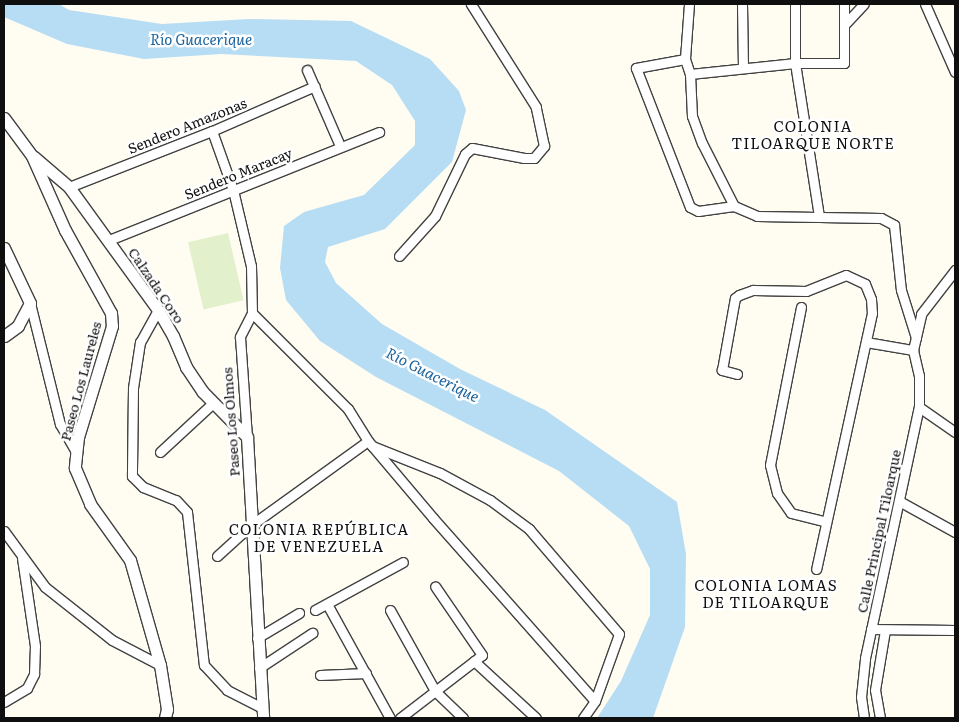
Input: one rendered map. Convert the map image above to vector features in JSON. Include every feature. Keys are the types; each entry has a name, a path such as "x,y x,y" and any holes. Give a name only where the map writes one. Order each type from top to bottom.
{"street":[{"path":"399,256 435,216 466,154 472,148 524,158 534,158 544,146 536,107 471,4"},
{"path":"688,4 685,59 690,74 690,96 697,129 734,206"},
{"path":"742,4 743,68"},
{"path":"795,4 795,63 819,216"},
{"path":"690,74 795,63 844,63 846,23 844,4"},
{"path":"846,23 864,4"},
{"path":"925,4 955,72"},
{"path":"685,59 636,68 690,207 700,211 734,206 757,216 881,218 894,225 901,290 916,338"},
{"path":"307,70 340,146"},
{"name":"Sendero Amazonas","path":"69,187 212,131 314,86"},
{"name":"Paseo Los Laureles","path":"4,118 32,156 65,230 111,313 112,326 78,437 75,468 80,486 130,560 160,666 168,709 165,718"},
{"name":"Paseo Los Olmos","path":"212,131 233,190 251,266 252,313 240,336 262,713"},
{"name":"Sendero Maracay","path":"108,240 379,132"},
{"name":"Calzada Coro","path":"32,156 69,187 158,310 186,367 213,403 247,437"},
{"path":"4,248 30,303 60,424 77,453"},
{"path":"866,342 913,350 921,314 955,270"},
{"path":"736,374 722,370 736,298 744,291 806,291 836,277 857,278 865,284 871,299 866,342 816,569"},
{"path":"4,336 18,326 30,303"},
{"path":"801,307 770,465 777,493 791,513 826,522"},
{"path":"158,310 140,342 133,396 132,476 143,487 176,500 187,512 204,664 227,690 262,713"},
{"path":"252,313 348,409 370,444 595,701"},
{"name":"Calle Principal Tiloarque","path":"864,718 862,677 919,407 919,376 913,350"},
{"path":"160,452 213,403"},
{"path":"919,407 955,432"},
{"path":"216,556 250,526 370,444"},
{"path":"370,444 448,478 490,500 529,529 620,634 595,701 584,718"},
{"path":"899,501 955,532"},
{"path":"4,531 45,587 76,614 112,640 160,666"},
{"path":"4,702 26,688 34,674 34,646 22,557"},
{"path":"315,610 403,562"},
{"path":"400,718 482,654 435,586"},
{"path":"326,604 390,718"},
{"path":"390,610 435,691 463,718"},
{"path":"257,638 299,613"},
{"path":"871,629 955,630"},
{"path":"880,718 875,690 885,630"},
{"path":"259,668 312,633"},
{"path":"474,661 536,718"},
{"path":"320,675 366,673"}],"green space":[{"path":"228,233 244,300 204,309 188,242"}],"water":[{"name":"Río Guacerique","path":"4,4 59,4 69,10 162,24 249,19 351,21 430,59 459,91 466,110 452,162 385,229 328,247 325,262 336,283 382,324 460,369 545,410 677,502 686,554 685,627 653,718 597,718 621,681 650,615 650,569 629,526 559,471 376,377 320,341 286,300 280,268 284,226 304,212 364,195 415,145 415,121 392,85 356,61 221,54 144,59 67,44 4,17"}],"district":[{"name":"COLONIA TILOARQUE NORTE","path":"813,134"},
{"name":"COLONIA REPÚBLICA DE VENEZUELA","path":"319,536"},
{"name":"COLONIA LOMAS DE TILOARQUE","path":"766,592"}]}
